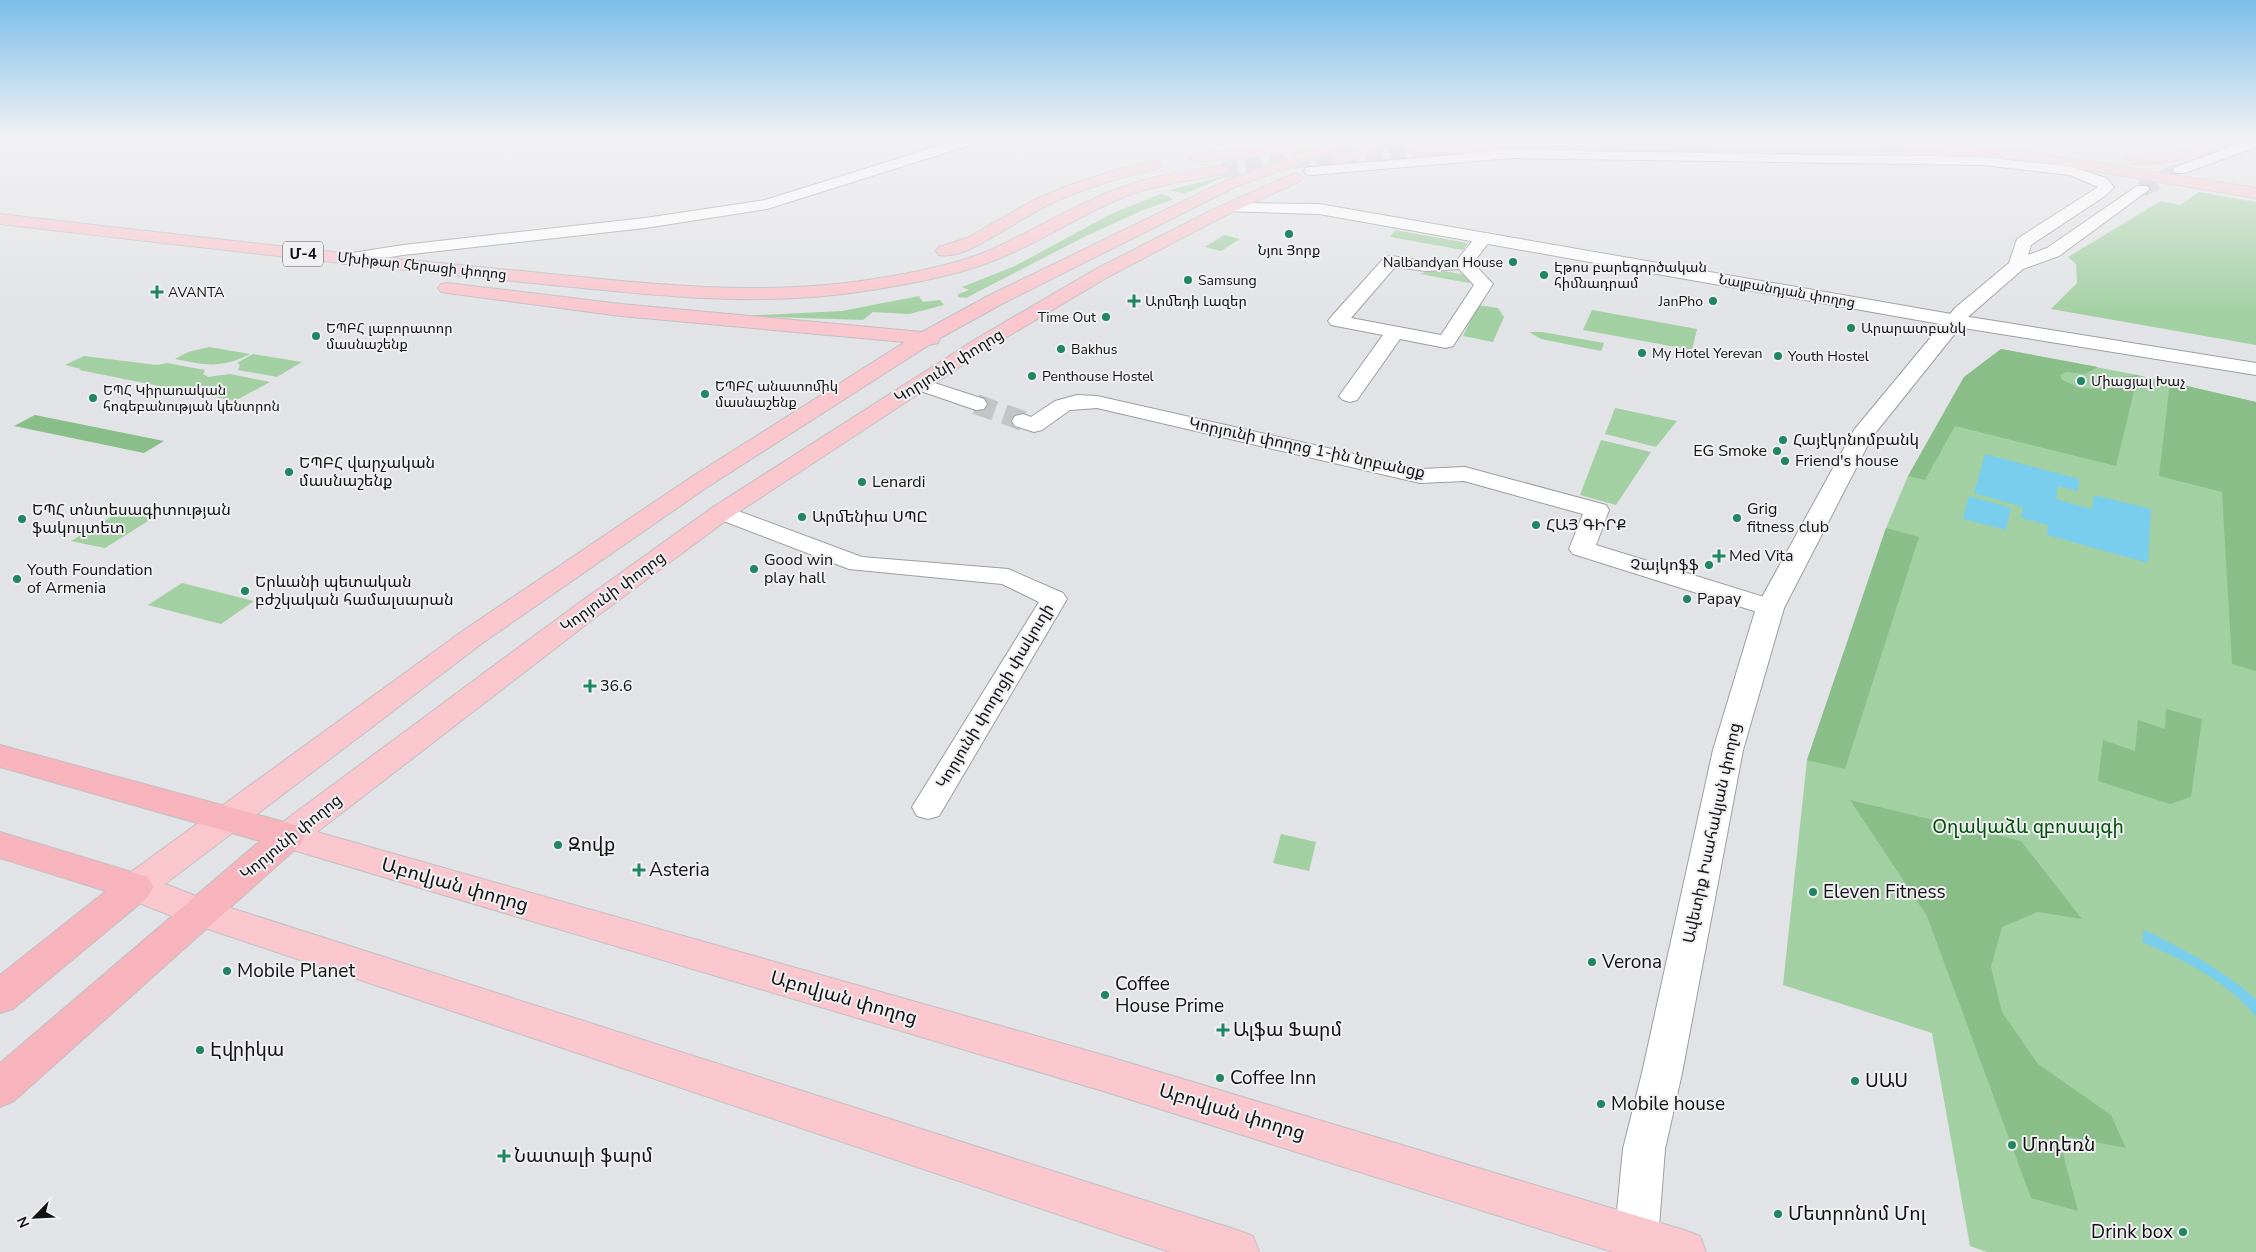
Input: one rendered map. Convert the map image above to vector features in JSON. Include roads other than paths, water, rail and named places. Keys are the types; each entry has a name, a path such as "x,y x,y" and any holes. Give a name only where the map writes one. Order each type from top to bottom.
{"highway":[{"name":"Աբովյան փողոց","path":"0,756 288,836"},
{"name":"Կորյունի փողոց","path":"0,1088 288,836"},
{"path":"0,845 136,887"},
{"name":"Կորյունի փողոց","path":"0,997 136,887"}],"main road":[{"path":"605,284 721,285 781,281 900,264 929,257 973,242 1040,203 1055,196"},
{"path":"971,263 1031,224 1082,196"},
{"path":"605,284 707,294 794,293 850,288 971,263 1112,196"},
{"path":"574,303 690,306 806,304 857,298 911,288 981,268 1024,251 1116,204 1137,196"},
{"name":"Կորյունի փողոց","path":"136,887 225,819 474,636 698,483 926,338 1073,260 1204,196"},
{"name":"Կորյունի փողոց","path":"288,836 578,617 722,512 983,343 1102,273 1254,196"},
{"name":"Մխիթար Հերացի փողոց","path":"0,219 346,259 605,284"},
{"name":"Մխիթար Հերացի փողոց","path":"0,231 351,276"},
{"name":"Մխիթար Հերացի փողոց","path":"428,286 574,303"},
{"path":"574,303 674,316 983,343"},
{"name":"Աբովյան փողոց","path":"288,836 1103,1073 1635,1244 1684,1252"},
{"path":"136,887 200,912 1237,1252"}],"street":[{"path":"346,259 403,250 645,223 767,204 791,196"},
{"name":"Նալբանդյան փողոց","path":"1305,196 1325,202 2256,369"},
{"path":"2018,265 2023,243 2093,196"},
{"path":"2018,265 2053,252 2132,196"},
{"name":"Նալբանդյան փողոց","path":"1230,208 1319,210 1960,316 2256,359"},
{"path":"1463,264 1484,238"},
{"path":"1391,261 1426,266 1463,264 1484,284 1446,342 1395,332 1338,321 1391,261"},
{"name":"Ավետիք Իսահակյան փողոց","path":"1635,1244 1644,1149 1662,1073 1728,750 1770,608 1862,435 1960,316 2018,265"},
{"path":"1350,396 1395,332"},
{"path":"919,384 976,404"},
{"name":"Կորյունի փողոց 1-ին նրբանցք","path":"1023,421 1034,425 1063,403 1078,400 1097,402 1420,476 1466,474 1597,510 1582,549 1770,608"},
{"name":"Կորյունի փողոցի փակուղի","path":"722,512 858,564 1008,577 1054,599 928,807"}],"water":[{"path":"1985,454 2079,479 2078,491 2058,486 2056,499 2092,509 2094,495 2151,509 2148,563 2047,535 2048,525 2021,518 2023,507 1974,493"},
{"path":"1969,496 2011,508 2006,530 1963,519"},
{"path":"2144,930 2203,961 2243,988 2256,999 2256,1017 2245,1004 2218,982 2189,964 2142,942"}],"tunnel":[{"path":"976,404 1023,421"}],"place":[{"name":"Նյու Յորք","path":"1289,234"},
{"name":"Nalbandyan House","path":"1513,262"},
{"name":"Էթոս բարեգործական հիմնադրամ","path":"1544,275"},
{"name":"Samsung","path":"1188,280"},
{"name":"AVANTA","path":"157,292"},
{"name":"Արմեդի Լազեր","path":"1134,301"},
{"name":"JanPho","path":"1713,301"},
{"name":"Time Out","path":"1106,317"},
{"name":"Արարատբանկ","path":"1851,328"},
{"name":"ԵՊԲՀ լաբորատոր մասնաշենք","path":"316,336"},
{"name":"Bakhus","path":"1061,349"},
{"name":"My Hotel Yerevan","path":"1642,353"},
{"name":"Youth Hostel","path":"1778,356"},
{"name":"Penthouse Hostel","path":"1032,376"},
{"name":"Միացյալ Խաչ","path":"2081,381"},
{"name":"ԵՊԲՀ անատոմիկ մասնաշենք","path":"705,394"},
{"name":"ԵՊՀ Կիրառական հոգեբանության կենտրոն","path":"93,398"},
{"name":"Հայէկոնոմբանկ","path":"1783,440"},
{"name":"EG Smoke","path":"1777,451"},
{"name":"Friend's house","path":"1785,461"},
{"name":"ԵՊԲՀ վարչական մասնաշենք","path":"289,472"},
{"name":"Lenardi","path":"862,482"},
{"name":"Արմենիա ՍՊԸ","path":"802,517"},
{"name":"Grig fitness club","path":"1737,518"},
{"name":"ԵՊՀ տնտեսագիտության ֆակուլտետ","path":"22,519"},
{"name":"ՀԱՅ ԳԻՐՔ","path":"1536,525"},
{"name":"Med Vita","path":"1719,556"},
{"name":"Չայկոֆֆ","path":"1709,565"},
{"name":"Good win play hall","path":"754,569"},
{"name":"Youth Foundation of Armenia","path":"17,579"},
{"name":"Երևանի պետական բժշկական համալսարան","path":"245,591"},
{"name":"Papay","path":"1687,599"},
{"name":"36.6","path":"590,686"},
{"name":"Զովք","path":"558,845"},
{"name":"Asteria","path":"639,870"},
{"name":"Eleven Fitness","path":"1813,892"},
{"name":"Verona","path":"1592,962"},
{"name":"Mobile Planet","path":"227,971"},
{"name":"Coffee House Prime","path":"1105,995"},
{"name":"Ալֆա Ֆարմ","path":"1223,1030"},
{"name":"Էվրիկա","path":"200,1050"},
{"name":"Coffee Inn","path":"1220,1078"},
{"name":"ՍԱՍ","path":"1855,1081"},
{"name":"Mobile house","path":"1601,1104"},
{"name":"Մոդեռն","path":"2012,1145"},
{"name":"Նատալի ֆարմ","path":"504,1156"},
{"name":"Մետրոնոմ Մոլ","path":"1778,1214"},
{"name":"Drink box","path":"2183,1232"}],"park label":[{"name":"Օղակաձև զբոսայգի","path":"2028,827"}]}
